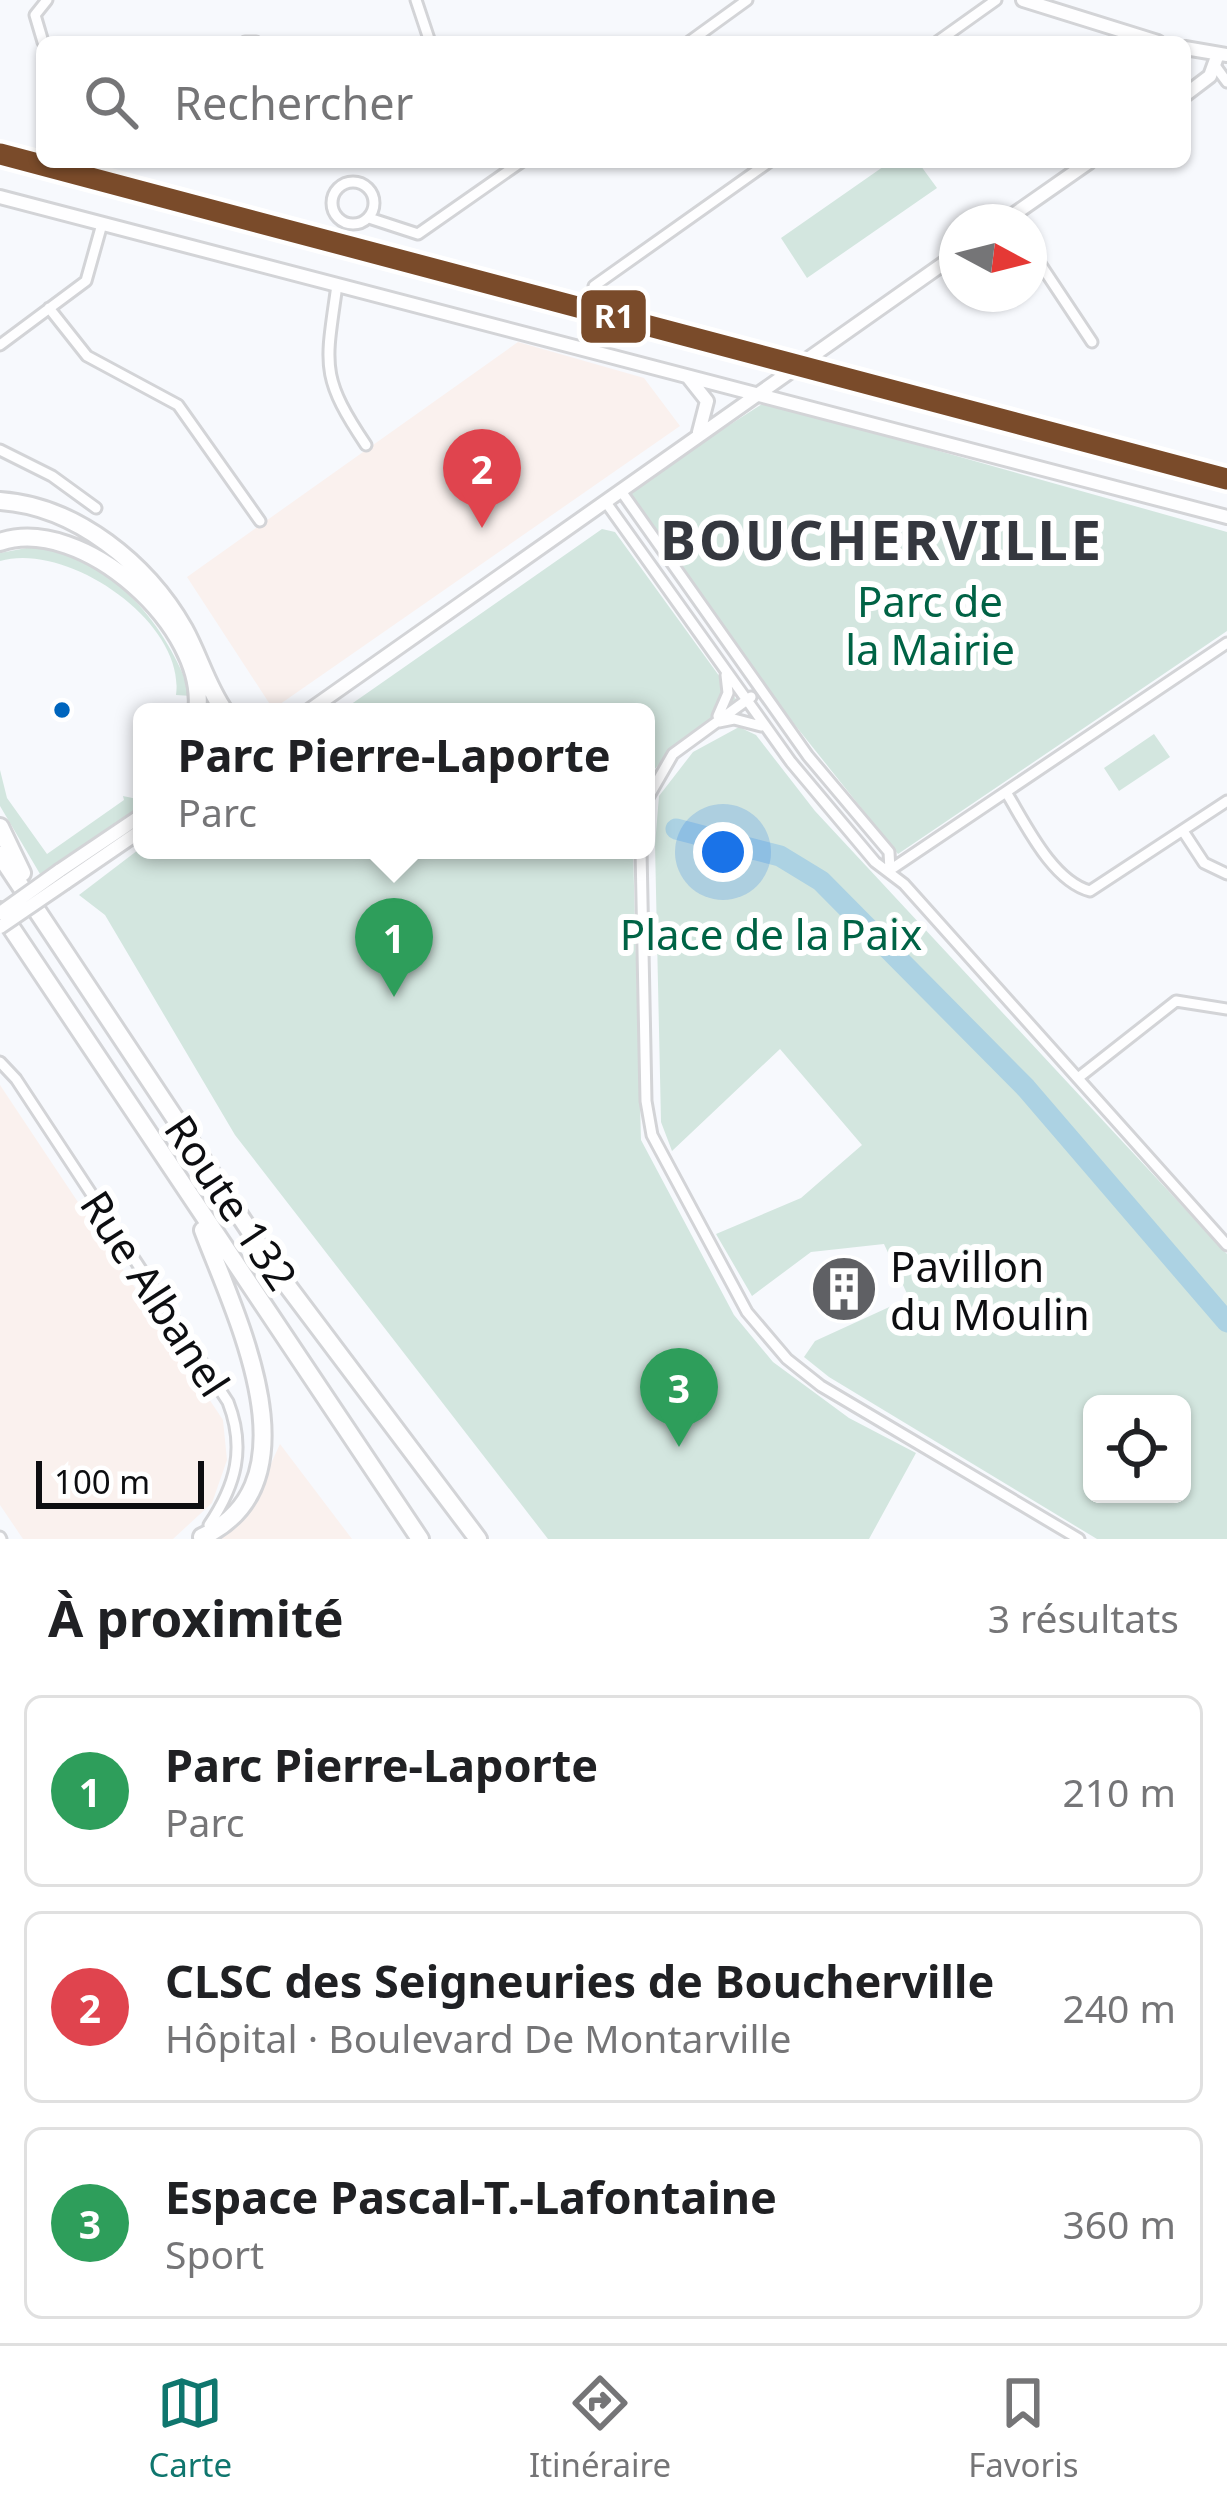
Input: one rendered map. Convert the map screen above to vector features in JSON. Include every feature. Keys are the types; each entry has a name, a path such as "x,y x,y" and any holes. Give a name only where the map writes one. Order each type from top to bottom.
{"highway":[{"path":"0,501 58,514 128,561 181,623 221,703"},
{"path":"0,542 30,535 62,540 128,580 176,639 195,684 196,703"},
{"path":"0,827 50,927"},
{"name":"Route 132","path":"0,855 277,1272 478,1539"},
{"name":"Route 132","path":"0,912 420,1539"},
{"path":"195,1207 253,1366 263,1425 258,1469 243,1503 223,1527 200,1538"}],"street":[{"path":"42,36 35,15 47,0"},
{"path":"416,0 428,36"},
{"path":"697,36 747,0"},
{"path":"945,36 996,0"},
{"path":"1023,0 1139,36"},
{"path":"1191,50 1220,59"},
{"path":"1220,59 1227,82"},
{"path":"1191,89 1220,59"},
{"path":"369,218 374,198 368,187 348,182 337,190 332,203 337,217 356,224 369,218 418,234 512,168"},
{"path":"594,286 761,168"},
{"path":"1031,204 1081,168"},
{"path":"0,197 1227,517"},
{"path":"0,345 86,280 102,224"},
{"path":"318,703 939,267"},
{"path":"1047,275 1091,342"},
{"path":"337,284 327,355 333,397 366,445"},
{"path":"49,308 87,356 178,405 260,521"},
{"path":"682,374 700,386 707,401 695,438"},
{"path":"0,450 52,476 96,508"},
{"path":"621,490 760,691 889,852 890,870"},
{"path":"605,501 766,728 875,862 890,870 1227,1245"},
{"path":"890,870 1227,643"},
{"path":"712,725 728,693 722,665"},
{"path":"655,785 673,754 760,691"},
{"path":"314,703 321,700"},
{"path":"712,725 734,718 766,728"},
{"path":"1006,792 1042,850 1079,888 1090,891 1227,801"},
{"path":"0,927 133,822"},
{"path":"1183,832 1204,863 1227,874"},
{"path":"0,912 133,835"},
{"path":"641,859 649,1123 747,1312 788,1359 829,1392 1079,1539"},
{"path":"1078,1078 1168,1004 1194,1001 1227,1009"},
{"name":"Rue Albanel","path":"0,1062 16,1079 223,1394 236,1426 238,1463 229,1493 200,1538"}],"shaded area":[{"path":"518,342 644,378 680,426 282,703 269,703 187,577"},
{"path":"0,1085 223,1420 227,1460 212,1503 173,1539 23,1539 0,1505"},
{"path":"280,1444 352,1539 215,1539 247,1516"}],"green space":[{"path":"881,168 922,168 937,188 807,278 781,238"},
{"name":"Parc de la Mairie","path":"765,402 1227,532 1227,631 898,854 699,605 627,491"},
{"path":"602,529 615,532 738,702 655,769 655,703 353,703"},
{"path":"37,546 91,566 134,600 168,644 192,696 176,695 174,667 162,640 117,593 57,563 27,558 0,561 0,553"},
{"name":"Place de la Paix","path":"739,727 756,735 815,811 1227,1254 1227,1539 1097,1539 829,1377 804,1357 815,1341 909,1298 884,1244 811,1252 752,1296 716,1234 801,1198 862,1145 780,1049 672,1151 661,1122 655,845 659,796 693,752"},
{"path":"1154,734 1170,757 1119,791 1104,768"},
{"path":"0,770 7,798 47,854 124,800 123,796 133,798 133,811 40,874 0,806"},
{"path":"133,854 133,859 633,859 641,1140 734,1315 773,1362 849,1418 916,1453 869,1539 548,1539 235,1135 105,915 79,895"}],"waterway":[{"path":"676,829 780,856 821,881 1026,1088 1227,1322"}],"transit line":[{"name":"R1","path":"0,154 36,164"},
{"name":"R1","path":"53,168 1227,479"}],"place":[{"name":"CLSC des Seigneuries de Boucherville","path":"482,528"},
{"name":"Parc Pierre-Laporte","path":"394,997"},
{"name":"Pavillon du Moulin","path":"844,1289"},
{"name":"Espace Pascal-T.-Lafontaine","path":"679,1447"}],"district":[{"name":"BOUCHERVILLE","path":"882,539"}]}
